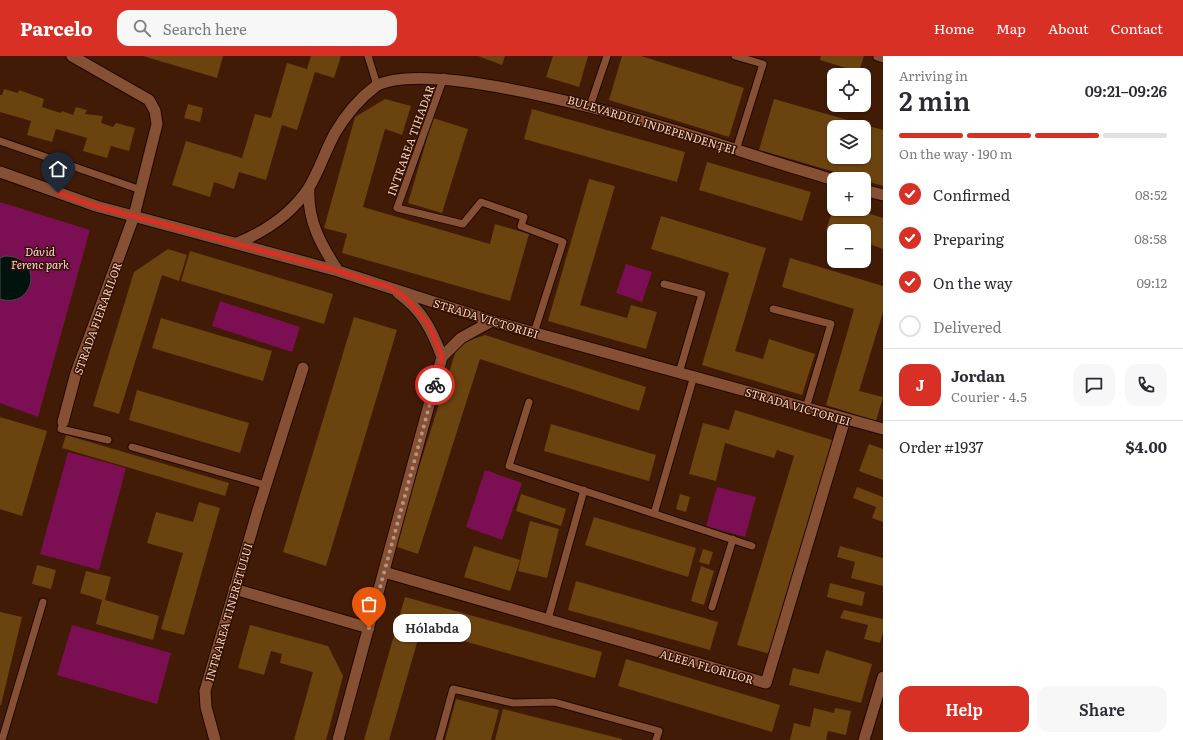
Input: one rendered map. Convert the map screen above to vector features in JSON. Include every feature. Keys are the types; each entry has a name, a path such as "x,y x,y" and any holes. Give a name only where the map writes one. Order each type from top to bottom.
{"street":[{"name":"STRADA FIERARILOR","path":"63,422 76,373 134,216 157,124 156,111 149,100 72,56"},
{"name":"BULEVARDUL INDEPENDENȚEI","path":"237,243 259,233 282,217 302,198 336,132 348,114 377,85 408,76 445,75 488,81 590,103 827,178"},
{"name":"STRADA VICTORIEI","path":"0,172 96,206 338,271 492,321 883,429"},
{"name":"BULEVARDUL INDEPENDENȚEI","path":"309,187 309,210 312,221 327,254 338,271"},
{"path":"871,192 883,196"},
{"path":"392,288 407,299 429,325 442,357"},
{"path":"338,740 442,357 461,338 492,321"},
{"name":"INTRAREA TINERETULUI","path":"215,740 206,707 205,691 265,485 303,368"},
{"name":"ALEEA FLORILOR","path":"384,572 766,683 845,419"},
{"path":"234,589 369,628"},
{"path":"864,740 883,677"}],"lane":[{"path":"368,56 377,85"},
{"path":"590,103 607,56"},
{"path":"735,56 763,64 736,150"},
{"name":"INTRAREA TIHADAR","path":"445,75 397,208 463,224 481,202 524,217 521,226 563,242 534,333"},
{"path":"0,141 141,190"},
{"path":"664,284 702,294 679,373"},
{"path":"773,309 831,324 806,408"},
{"path":"654,514 694,376"},
{"path":"529,402 509,466 752,546"},
{"path":"63,422 61,429 108,440"},
{"path":"132,447 265,485"},
{"path":"548,619 584,490"},
{"path":"712,607 732,539"},
{"path":"2,740 43,602"},
{"path":"439,740 453,689 514,703 554,702 658,731 656,740"}],"green space":[{"name":"Dávid Ferenc park","path":"0,202 90,230 38,417 0,403"},
{"path":"626,264 652,272 642,302 616,293"},
{"path":"220,301 300,327 292,352 212,326"},
{"path":"68,452 126,468 99,570 40,554"},
{"path":"485,470 522,483 502,540 466,527"},
{"path":"717,487 756,497 745,537 706,526"},
{"path":"72,625 171,653 157,704 57,675"}],"shaded area":[{"path":"5,256 18,258 26,264 30,273 31,282 28,290 21,297 12,300 0,299 0,258"}],"building":[{"path":"143,56 223,56 217,78"},
{"path":"311,56 341,56 334,78 315,72 297,130 282,125 266,180 239,172 234,189 214,182 210,197 172,185 186,141 242,158 255,114 271,118 287,63 307,69"},
{"path":"478,56 505,56 502,65"},
{"path":"553,56 588,56 579,87 546,77"},
{"path":"622,56 641,56 744,88 729,137 609,100"},
{"path":"821,56 864,56 860,68 846,68 820,60"},
{"path":"4,89 18,93 19,90 44,99 42,107 61,113 62,111 73,115 76,107 87,110 85,114 103,116 101,123 113,127 116,123 135,128 129,151 111,146 107,158 83,151 87,138 56,129 52,142 27,135 31,121 0,112 0,95 2,95"},
{"path":"385,99 411,106 402,135 385,129 363,207 490,244 495,224 529,234 510,301 342,253 347,234 324,228 355,117"},
{"path":"774,99 848,120 827,120 827,164 871,164 871,127 883,130 883,186 871,183 871,172 835,172 759,150"},
{"path":"188,104 203,108 200,122 184,118"},
{"path":"532,109 685,152 677,182 524,139"},
{"path":"433,118 468,129 442,213 408,203"},
{"path":"707,162 811,192 802,221 699,190"},
{"path":"589,179 615,186 580,305 627,318 631,305 657,312 646,349 548,321"},
{"path":"871,214 883,218 883,249 871,245 871,224 828,224 831,216 871,216"},
{"path":"661,216 766,248 735,351 763,359 769,339 815,354 802,395 702,365 729,273 651,249"},
{"path":"168,249 187,255 179,281 162,275 119,414 93,406 134,272"},
{"path":"190,251 333,294 324,324 181,281"},
{"path":"790,258 883,286 883,312 859,391 883,397 876,421 826,405 854,309 782,287"},
{"path":"354,317 397,330 326,566 283,552"},
{"path":"161,318 272,351 263,381 152,348"},
{"path":"485,335 646,387 639,411 480,359 418,554 394,546 458,344"},
{"path":"137,390 249,423 240,453 129,420"},
{"path":"735,410 835,441 770,654 737,645 794,456 777,450 774,458 725,443 716,481 689,474 703,423 729,430"},
{"path":"0,417 47,431 22,516 0,509"},
{"path":"551,424 656,455 649,481 544,451"},
{"path":"66,435 229,483 225,496 62,448"},
{"path":"869,444 883,449 883,480 859,471"},
{"path":"857,487 883,497 883,522 872,518 876,507 853,498"},
{"path":"521,494 566,509 561,526 516,511"},
{"path":"680,494 690,497 686,512 676,509"},
{"path":"199,502 220,508 184,635 161,629 183,553 147,543 156,512 193,522"},
{"path":"594,517 696,548 688,577 585,545"},
{"path":"530,521 559,529 547,578 518,571"},
{"path":"474,546 520,560 510,591 464,577"},
{"path":"840,546 883,558 883,586 851,578 855,562 837,557"},
{"path":"703,549 713,552 709,565 699,562"},
{"path":"37,565 56,570 51,589 32,584"},
{"path":"701,566 714,571 704,605 691,601"},
{"path":"86,571 111,577 105,600 159,616 153,640 96,624 102,600 80,593"},
{"path":"576,581 718,622 710,650 568,610"},
{"path":"830,583 865,592 862,606 827,597"},
{"path":"405,597 602,652 595,678 421,629 389,740 364,740"},
{"path":"844,610 883,619 883,632 880,643 864,639 868,625 840,618"},
{"path":"0,612 22,617 1,705 0,705"},
{"path":"250,625 328,646 343,676 326,740 294,740 313,672 280,663 282,654 271,651 264,675 238,668"},
{"path":"826,650 872,664 861,703 789,685 793,668 819,674"},
{"path":"626,659 780,705 772,732 618,686"},
{"path":"456,699 499,710 491,740 445,740"},
{"path":"814,708 834,713 835,708 851,711 846,735 828,731 826,740 790,740 794,723 810,727"},
{"path":"503,709 622,739 622,740 495,740"}],"way so far":[{"path":"369,628 435,385"}],"place":[{"name":"Hólabda","path":"369,628"}],"route":[{"path":"58,193 96,206 237,243 338,271 392,288 407,299 429,325 442,357 435,385"}]}
